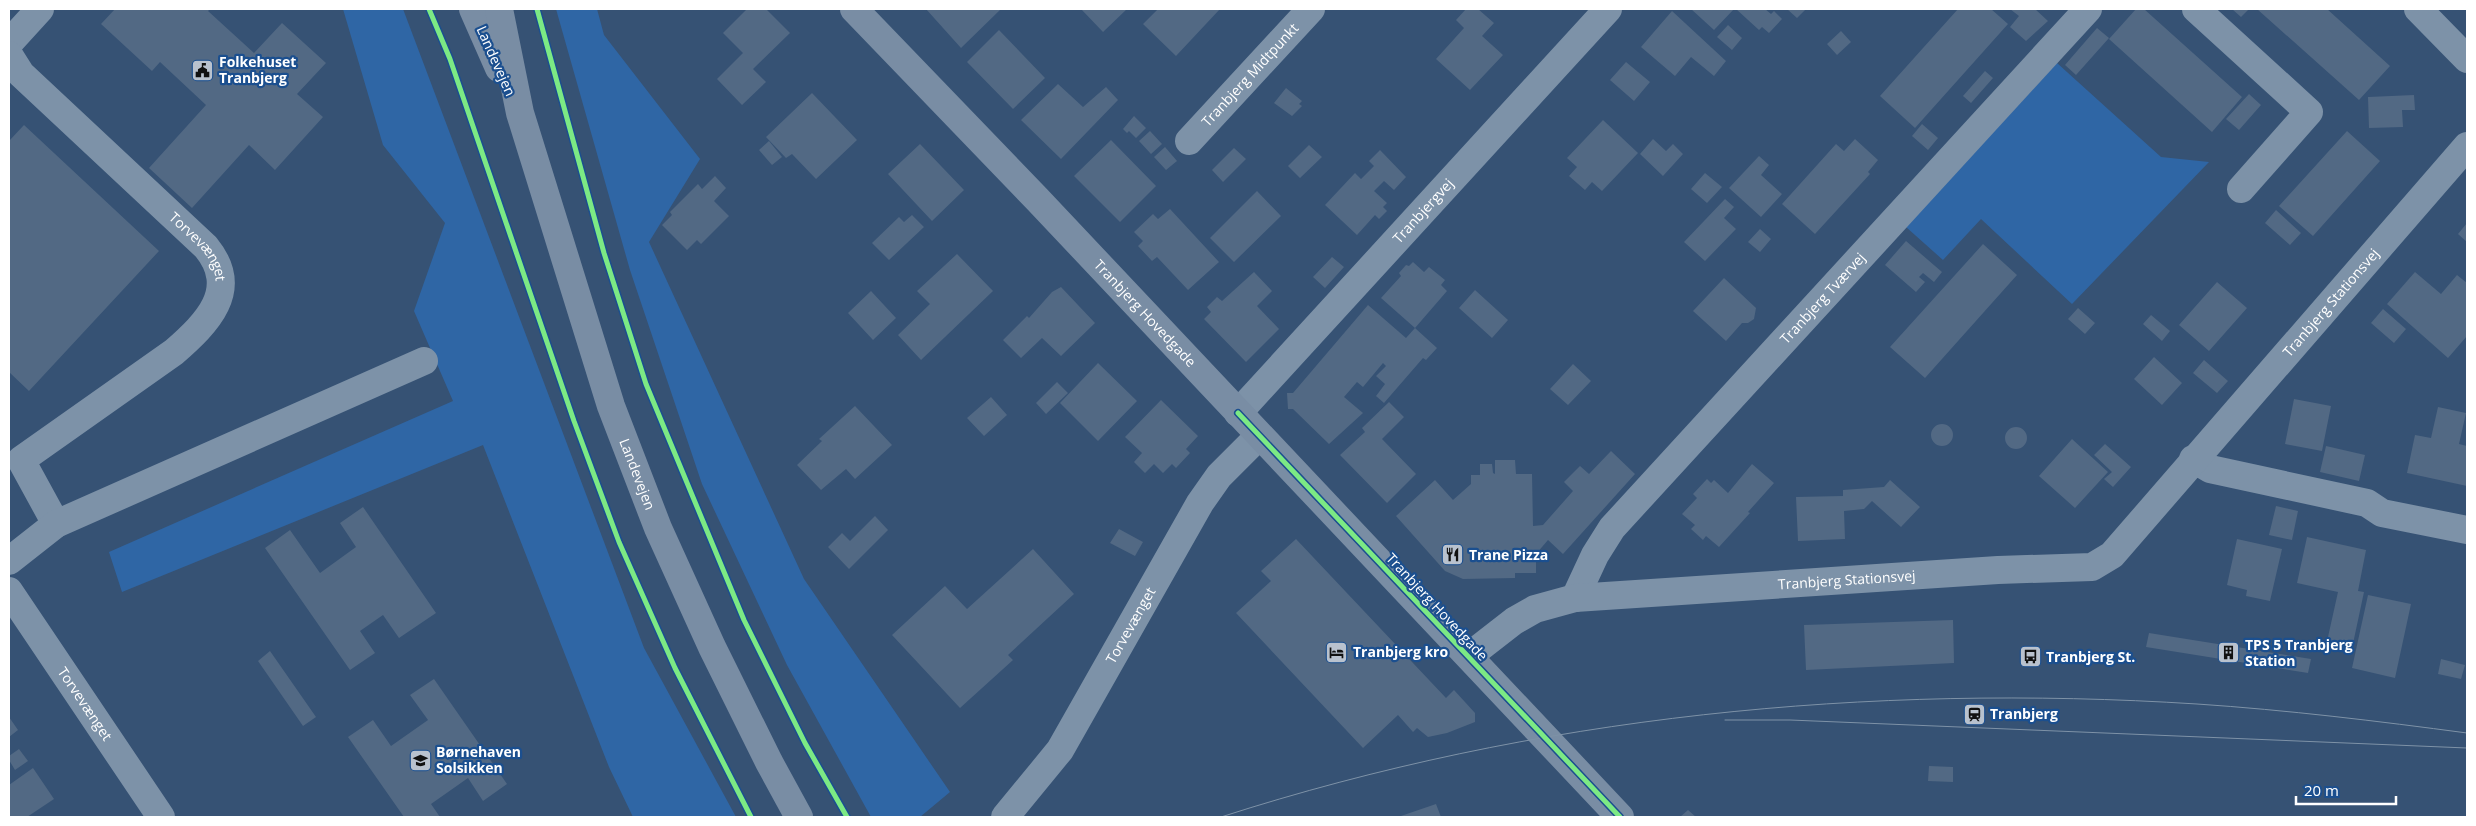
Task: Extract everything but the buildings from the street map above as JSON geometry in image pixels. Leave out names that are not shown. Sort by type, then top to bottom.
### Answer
[{"type":"street","points":[[9,43],[40,9]]},
{"type":"street","name":"Landevejen","points":[[472,9],[520,113]]},
{"type":"street","name":"Landevejen","points":[[499,9],[520,113],[611,406],[658,528],[712,648],[769,762],[800,817]]},
{"type":"street","name":"Tranbjerg Hovedgade","points":[[854,9],[1620,817]]},
{"type":"street","name":"Tranbjerg Midtpunkt","points":[[1189,141],[1311,9]]},
{"type":"street","name":"Tranbjergvej","points":[[1238,413],[1608,9]]},
{"type":"street","name":"Tranbjerg Tværvej","points":[[1575,598],[1595,555],[1612,528],[2088,9]]},
{"type":"street","points":[[2196,9],[2309,112],[2241,189]]},
{"type":"street","points":[[2418,9],[2467,59]]},
{"type":"street","name":"Torvevænget","points":[[9,54],[20,74],[206,247],[216,260],[222,290],[213,311],[196,333],[174,352],[21,460],[56,524]]},
{"type":"street","name":"Tranbjerg Stationsvej","points":[[1469,656],[1488,639],[1528,613],[1575,598],[1998,570],[2092,567],[2112,555],[2193,459],[2467,146]]},
{"type":"street","points":[[9,561],[56,524],[424,361]]},
{"type":"street","name":"Torvevænget","points":[[1005,817],[1060,750],[1200,503],[1219,476],[1259,436]]},
{"type":"street","points":[[2193,459],[2210,470],[2367,503],[2382,513],[2467,530]]},
{"type":"street","name":"Torvevænget","points":[[9,591],[161,817]]},
{"type":"shaded area","points":[[343,9],[403,9],[644,648],[736,817],[633,817],[609,767],[483,445],[122,592],[109,552],[453,401],[414,311],[445,223],[383,145]]},
{"type":"shaded area","points":[[556,9],[597,9],[604,35],[700,159],[649,242],[804,579],[950,792],[920,817],[871,817],[787,665],[702,484],[630,270]]},
{"type":"shaded area","points":[[2057,63],[2161,157],[2209,162],[2072,304],[1981,219],[1943,260],[1906,227]]},
{"type":"tram line","points":[[1221,817],[1339,782],[1459,754],[1581,731],[1703,715],[1827,704],[1950,699],[2074,699],[2197,704],[2332,716],[2467,733]]},
{"type":"tram line","points":[[1725,720],[1790,720],[2467,748]]},
{"type":"cycle path","points":[[429,9],[450,59],[574,421],[619,542],[675,668],[751,817]]},
{"type":"cycle path","points":[[537,9],[604,253],[646,384],[744,620],[805,743],[847,817]]},
{"type":"cycle path","points":[[1238,413],[1620,817]]},
{"type":"place","name":"Folkehuset Tranbjerg","points":[[203,70]]},
{"type":"place","name":"Trane Pizza","points":[[1453,555]]},
{"type":"place","name":"Tranbjerg kro","points":[[1337,652]]},
{"type":"place","name":"TPS 5 Tranbjerg Station","points":[[2229,653]]},
{"type":"place","name":"Tranbjerg St.","points":[[2030,657]]},
{"type":"place","name":"Tranbjerg","points":[[1974,714]]},
{"type":"place","name":"Børnehaven Solsikken","points":[[420,760]]}]
